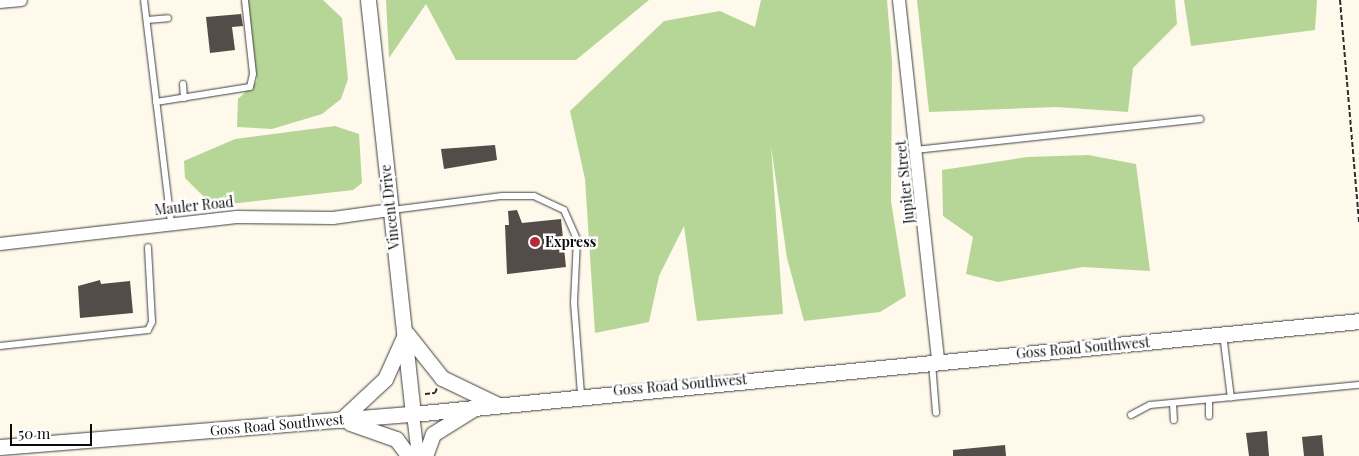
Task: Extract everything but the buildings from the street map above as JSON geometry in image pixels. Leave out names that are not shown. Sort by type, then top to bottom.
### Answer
[{"type":"street","points":[[0,2],[21,0]]},
{"type":"street","name":"Vincent Drive","points":[[368,0],[406,333],[413,414]]},
{"type":"street","name":"Jupiter Street","points":[[899,0],[916,150],[935,361]]},
{"type":"street","name":"Mauler Road","points":[[0,244],[236,217],[333,218],[391,210]]},
{"type":"street","name":"Goss Road Southwest","points":[[0,447],[413,414],[581,395],[1359,321]]},
{"type":"street","points":[[406,333],[422,358],[442,378],[498,405]]},
{"type":"street","points":[[406,333],[386,379],[341,420],[396,439],[409,456]]},
{"type":"street","points":[[425,456],[433,434],[477,407]]},
{"type":"street","points":[[413,414],[418,456]]},
{"type":"lane","points":[[144,0],[171,223]]},
{"type":"lane","points":[[156,102],[250,87],[253,74],[244,0]]},
{"type":"lane","points":[[147,20],[168,18]]},
{"type":"lane","points":[[183,84],[184,98]]},
{"type":"lane","points":[[916,150],[1200,119]]},
{"type":"lane","points":[[391,210],[502,196],[534,196],[564,210],[577,239],[574,303],[581,395]]},
{"type":"lane","points":[[0,346],[148,330],[152,322],[148,247]]},
{"type":"lane","points":[[1224,334],[1231,398]]},
{"type":"lane","points":[[935,361],[936,414]]},
{"type":"lane","points":[[1130,415],[1150,405],[1359,385]]},
{"type":"lane","points":[[1209,400],[1209,416]]},
{"type":"lane","points":[[1173,403],[1174,420]]},
{"type":"path","points":[[1340,0],[1359,223]]},
{"type":"path","points":[[425,394],[435,393],[439,384]]},
{"type":"green space","points":[[247,0],[323,0],[342,18],[348,79],[341,99],[322,114],[272,129],[237,127],[238,99],[257,81]]},
{"type":"green space","points":[[386,0],[649,0],[576,60],[456,60],[426,4],[389,58]]},
{"type":"green space","points":[[761,0],[887,0],[892,61],[891,201],[906,296],[880,312],[804,321],[787,258],[771,146],[783,314],[697,321],[684,226],[659,276],[649,322],[595,333],[585,179],[570,111],[664,21],[720,11],[755,27]]},
{"type":"green space","points":[[917,0],[1175,0],[1177,24],[1133,68],[1128,112],[1056,107],[929,112]]},
{"type":"green space","points":[[1184,0],[1317,0],[1315,30],[1191,46]]},
{"type":"green space","points":[[335,126],[359,134],[362,183],[353,190],[213,206],[185,178],[184,161],[235,139]]},
{"type":"green space","points":[[1088,155],[1136,164],[1150,271],[1083,267],[998,282],[966,274],[973,237],[943,216],[942,170],[1027,157]]},
{"type":"place","name":"Express","points":[[535,242]]}]
